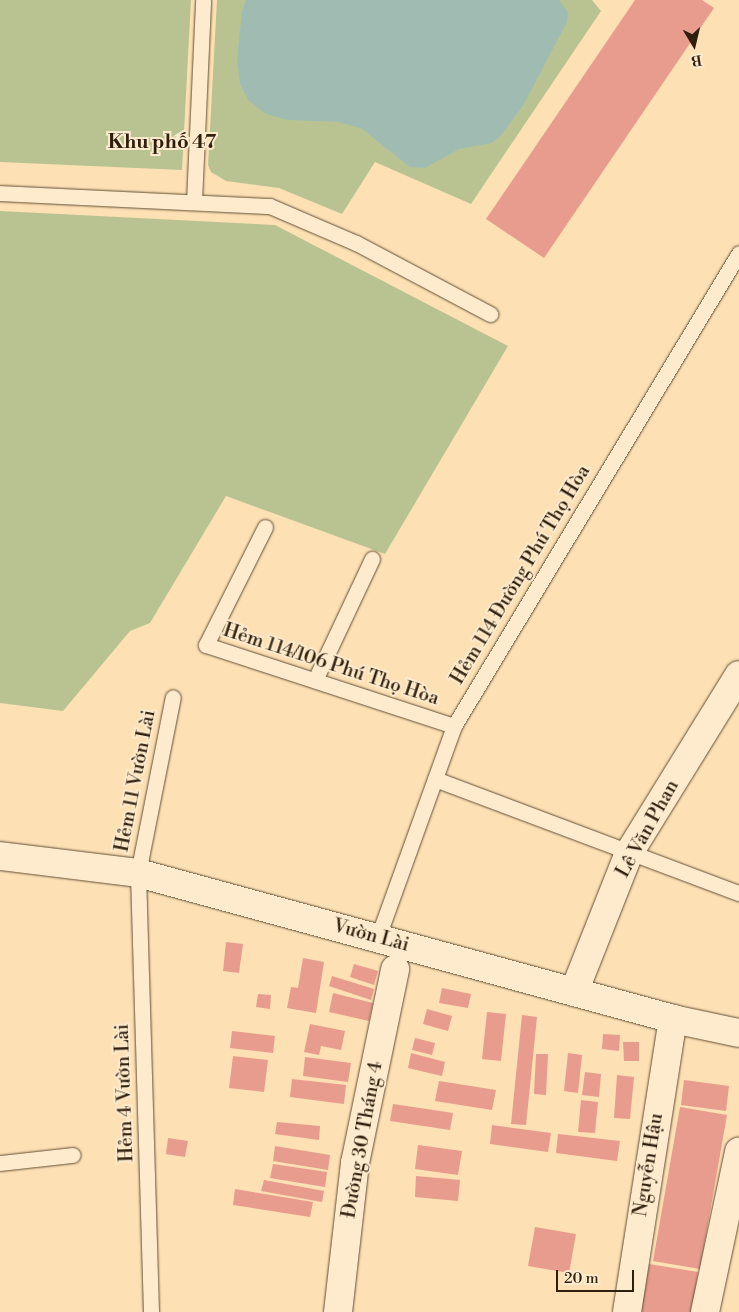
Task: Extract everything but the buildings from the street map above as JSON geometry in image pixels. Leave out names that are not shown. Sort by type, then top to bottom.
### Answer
[{"type":"street","name":"Lê Văn Phan","points":[[574,992],[630,854],[739,675]]},
{"type":"street","name":"Vườn Lài","points":[[0,856],[138,873],[673,1019],[739,1033]]},
{"type":"street","name":"Đường 30 Tháng 4","points":[[338,1312],[355,1163],[394,969]]},
{"type":"street","name":"Nguyễn Hậu","points":[[627,1312],[673,1019]]},
{"type":"street","points":[[705,1312],[739,1152]]},
{"type":"lane","points":[[194,201],[203,0]]},
{"type":"lane","points":[[0,192],[258,204],[282,210],[490,314]]},
{"type":"lane","name":"Hẻm 114 Đường Phú Thọ Hòa","points":[[378,937],[454,726],[739,253]]},
{"type":"lane","name":"Hẻm 114/106 Phú Thọ Hòa","points":[[265,527],[206,645],[454,726]]},
{"type":"lane","points":[[315,680],[372,559]]},
{"type":"lane","name":"Hẻm 11 Vườn Lài","points":[[138,873],[173,697]]},
{"type":"lane","points":[[435,779],[630,854],[739,893]]},
{"type":"lane","name":"Hẻm 4 Vườn Lài","points":[[138,873],[151,1312]]},
{"type":"lane","points":[[0,1162],[73,1155]]},
{"type":"green space","points":[[0,0],[191,0],[182,170],[0,162]]},
{"type":"green space","points":[[217,0],[592,0],[601,11],[471,204],[375,162],[342,214],[279,188],[226,181],[211,172],[208,165]]},
{"type":"green space","points":[[0,211],[275,225],[508,346],[385,554],[226,496],[150,623],[130,631],[63,711],[0,703]]},
{"type":"water","points":[[246,0],[559,0],[568,12],[567,22],[524,104],[502,134],[492,143],[459,149],[425,168],[410,167],[362,129],[339,122],[288,120],[266,114],[248,100],[240,84],[237,59],[242,11]]},
{"type":"district","name":"Khu phố 47","points":[[162,142]]}]
